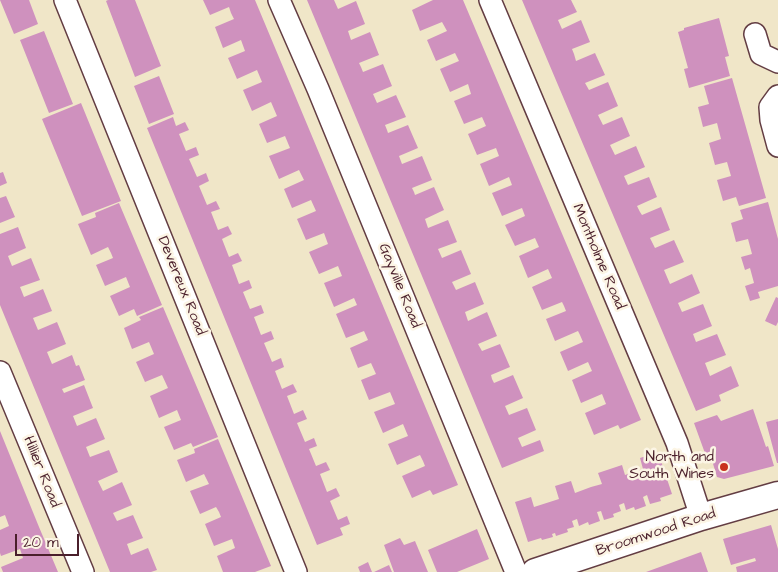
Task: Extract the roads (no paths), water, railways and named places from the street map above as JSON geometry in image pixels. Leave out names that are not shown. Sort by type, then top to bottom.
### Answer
[{"type":"street","name":"Devereux Road","points":[[65,0],[296,572]]},
{"type":"street","name":"Gayville Road","points":[[279,0],[318,89],[516,572]]},
{"type":"street","name":"Montholme Road","points":[[490,0],[676,443],[701,517]]},
{"type":"street","points":[[754,34],[761,54],[778,62]]},
{"type":"street","points":[[778,96],[770,107],[771,120],[778,146]]},
{"type":"street","name":"Hillier Road","points":[[0,372],[83,572]]},
{"type":"street","name":"Broomwood Road","points":[[535,572],[701,517],[778,495]]},
{"type":"place","name":"North and South Wines","points":[[724,467]]}]
